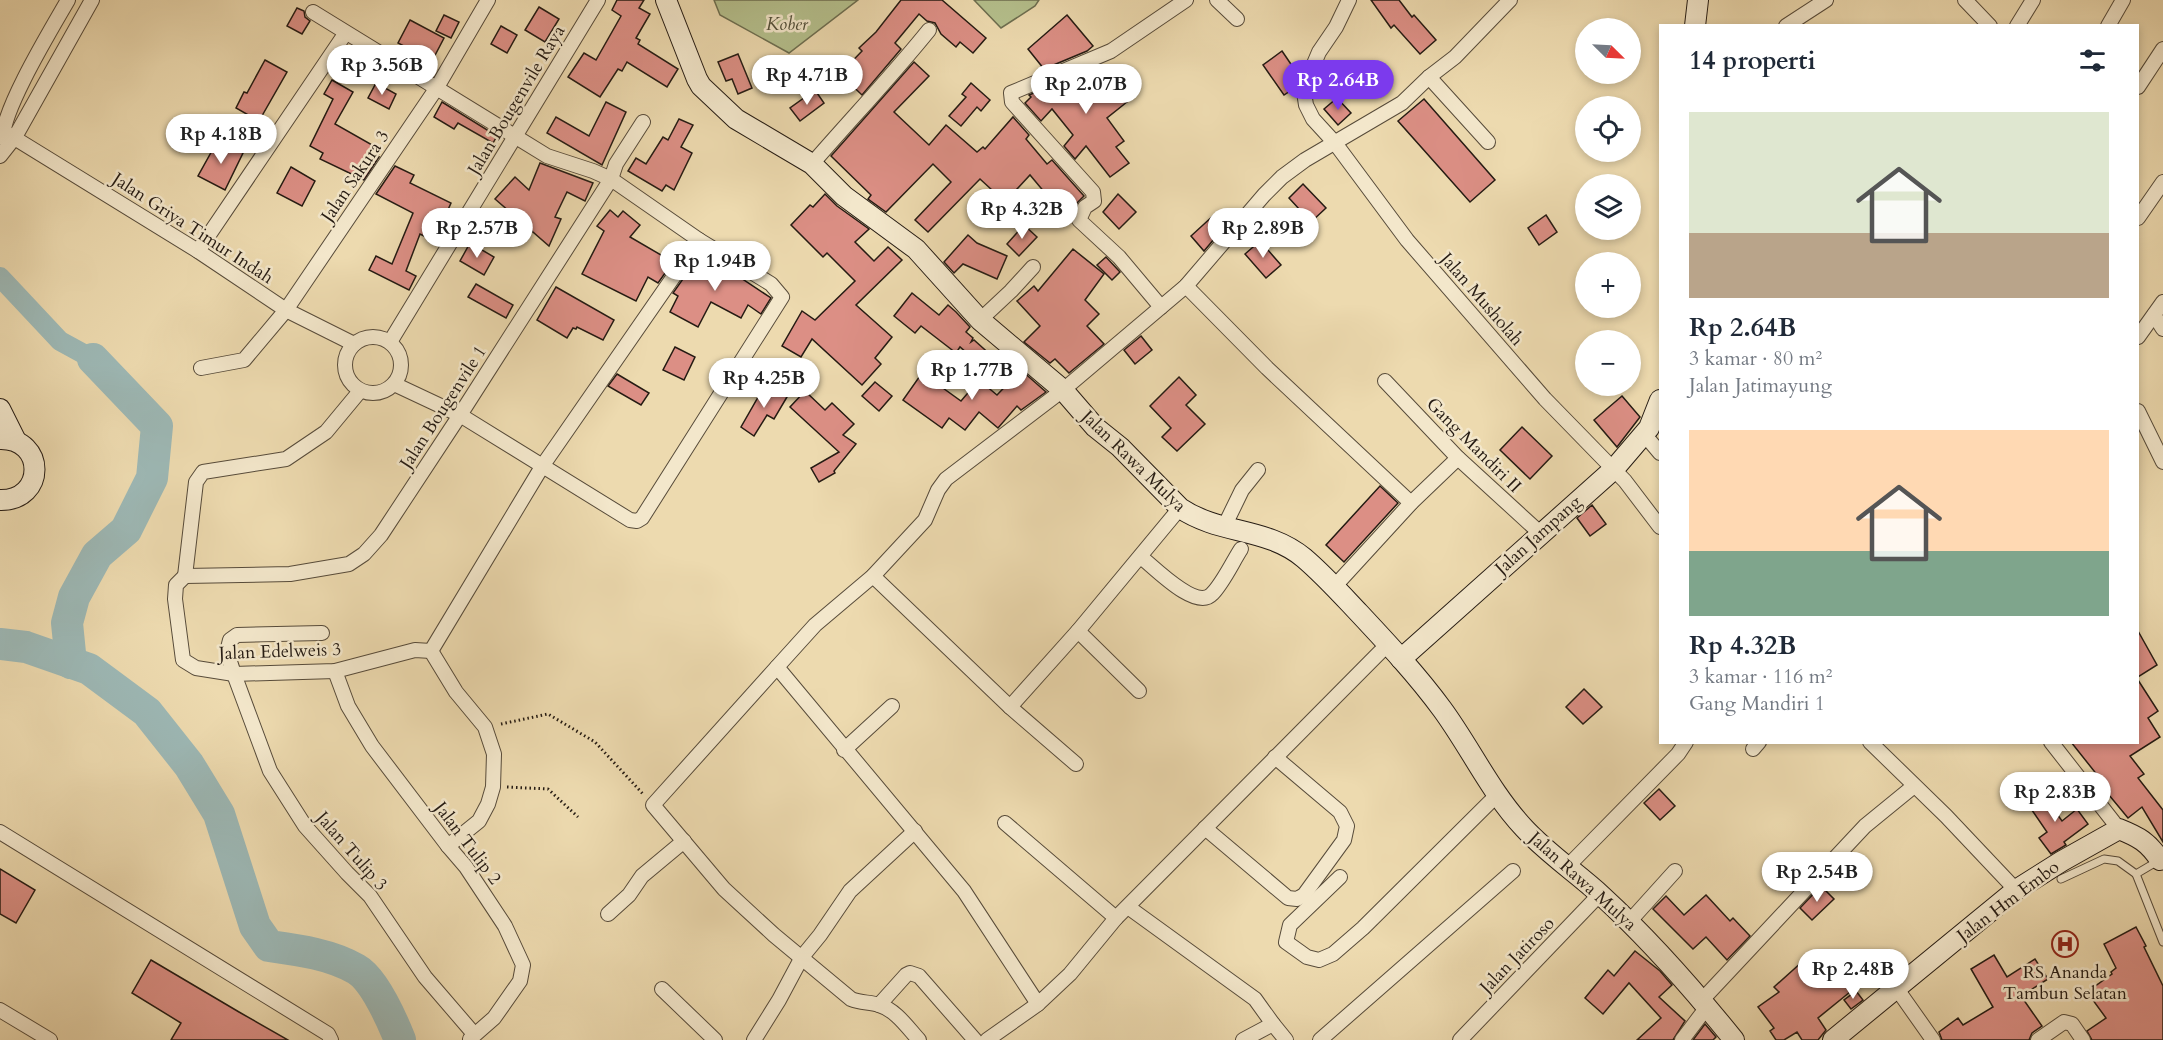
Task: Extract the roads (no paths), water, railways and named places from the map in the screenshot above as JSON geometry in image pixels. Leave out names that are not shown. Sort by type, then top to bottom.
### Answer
[{"type":"main road","name":"Jalan Rawa Mulya","points":[[666,0],[691,67],[701,86],[736,119],[812,164],[844,196],[916,249],[980,320],[1063,390],[1095,427],[1120,447],[1180,508],[1201,520],[1280,542],[1304,558],[1334,587],[1395,651],[1442,709],[1498,794],[1523,827],[1650,941],[1734,1040]]},
{"type":"main road","points":[[1695,24],[1698,0]]},
{"type":"main road","name":"Jalan Jampang","points":[[1395,651],[1540,533],[1614,469],[1649,428],[1659,403]]},
{"type":"main road","points":[[0,409],[8,440],[23,445],[33,459],[34,477],[25,492],[10,500],[0,500]]},
{"type":"main road","points":[[2120,829],[2149,844],[2162,862]]},
{"type":"main road","name":"Jalan Hm Embo","points":[[1833,1040],[2016,890],[2120,829]]},
{"type":"street","points":[[2,152],[23,81],[68,0]]},
{"type":"street","points":[[9,134],[92,0]]},
{"type":"street","name":"Jalan Sakura 3","points":[[201,368],[244,360],[286,310],[436,89],[488,0]]},
{"type":"street","name":"Jalan Bougenvile Raya","points":[[390,342],[598,0]]},
{"type":"street","points":[[1161,307],[1119,257],[1079,220],[1085,207],[1094,201],[1093,192],[1012,102],[1011,93],[1111,51],[1186,0]]},
{"type":"street","points":[[1217,0],[1236,19]]},
{"type":"street","name":"Jalan Musholah","points":[[1349,0],[1336,27],[1316,57],[1304,92],[1306,105],[1313,120],[1335,143],[1407,240],[1545,399],[1614,469],[1659,526]]},
{"type":"street","points":[[919,1040],[888,1009],[851,999],[774,935],[724,889],[653,805],[815,625],[873,576],[925,520],[946,478],[1063,390],[1186,286],[1282,177],[1305,160],[1393,110],[1455,57],[1510,0]]},
{"type":"street","points":[[1789,24],[1826,0]]},
{"type":"street","points":[[1965,0],[1988,24]]},
{"type":"street","points":[[2018,24],[2033,0]]},
{"type":"street","points":[[2109,24],[2123,0]]},
{"type":"street","points":[[313,12],[345,34],[547,156],[610,179],[699,240],[771,284],[782,297],[642,518],[637,521],[630,520],[460,415],[394,384]]},
{"type":"street","points":[[812,164],[883,82],[912,53],[929,30]]},
{"type":"street","points":[[198,251],[345,34]]},
{"type":"street","points":[[2139,85],[2163,49]]},
{"type":"street","points":[[1429,77],[1488,142]]},
{"type":"street","name":"Jalan Bougenvile 1","points":[[185,576],[290,574],[350,564],[364,554],[381,535],[460,415],[610,179],[616,164],[643,122]]},
{"type":"street","name":"Jalan Griya Timur Indah","points":[[9,134],[198,251],[286,310],[354,344]]},
{"type":"street","points":[[2139,217],[2163,182]]},
{"type":"street","points":[[448,846],[479,821],[488,804],[493,787],[494,754],[485,728],[456,692],[430,651],[543,465],[699,240]]},
{"type":"street","points":[[980,320],[1033,267]]},
{"type":"street","points":[[1186,286],[1275,376],[1411,503]]},
{"type":"street","points":[[2139,337],[2163,302]]},
{"type":"street","points":[[2154,315],[2163,329]]},
{"type":"street","points":[[372,337],[390,342],[400,358],[401,367],[394,384],[378,394],[360,392],[352,386],[344,369],[345,360],[354,344],[372,337]]},
{"type":"street","name":"Gang Mandiri II","points":[[1385,381],[1458,458],[1540,533]]},
{"type":"street","points":[[185,576],[196,482],[203,472],[286,459],[326,432],[360,392]]},
{"type":"street","points":[[2139,413],[2163,462]]},
{"type":"street","points":[[1644,434],[1659,452]]},
{"type":"street","points":[[1334,587],[1411,503],[1458,458]]},
{"type":"street","points":[[1224,527],[1242,490],[1258,470]]},
{"type":"street","points":[[1010,707],[1078,631],[1180,508]]},
{"type":"street","points":[[1141,557],[1187,595],[1200,599],[1212,595],[1241,549]]},
{"type":"street","name":"Jalan Edelweis 3","points":[[185,576],[177,585],[175,599],[183,660],[196,668],[234,674],[334,671],[415,650],[430,651]]},
{"type":"street","points":[[873,576],[1010,707],[1076,764]]},
{"type":"street","points":[[1078,631],[1139,691]]},
{"type":"street","name":"Jalan Tulip 3","points":[[322,633],[237,635],[230,640],[227,652],[270,771],[305,826],[370,896],[425,977],[471,1037]]},
{"type":"street","points":[[987,1040],[1038,1004],[1070,974],[1116,918],[1275,757],[1395,651]]},
{"type":"street","points":[[777,667],[964,891],[1038,1004]]},
{"type":"street","name":"Jalan Tulip 2","points":[[334,671],[348,706],[372,746],[466,867],[505,926],[523,965],[520,981],[494,1018],[471,1037]]},
{"type":"street","points":[[844,750],[892,705]]},
{"type":"street","points":[[1566,868],[1678,754],[1685,744]]},
{"type":"street","points":[[1872,744],[1946,816],[2016,890]]},
{"type":"street","points":[[2053,744],[2120,829]]},
{"type":"street","points":[[1205,828],[1288,898],[1297,899],[1304,895],[1344,840],[1347,826],[1340,812],[1275,757]]},
{"type":"street","points":[[1682,1040],[1704,1003],[1857,835],[1914,786]]},
{"type":"street","points":[[1340,877],[1290,925],[1286,942],[1307,957],[1319,960],[1333,954],[1363,928],[1498,794]]},
{"type":"street","points":[[1005,823],[1116,918]]},
{"type":"street","points":[[754,1040],[802,957],[850,891],[915,831]]},
{"type":"street","points":[[0,832],[328,1034],[331,1040]]},
{"type":"street","points":[[608,914],[629,896],[642,876],[684,841]]},
{"type":"street","points":[[1320,1040],[1513,871]]},
{"type":"street","points":[[1629,922],[1675,871]]},
{"type":"street","name":"Jalan Jatiroso","points":[[1460,1040],[1600,894]]},
{"type":"street","points":[[1128,907],[1255,999],[1286,1040]]},
{"type":"street","points":[[879,1005],[906,975],[915,974],[975,1040]]},
{"type":"street","points":[[662,989],[715,1040]]},
{"type":"street","points":[[1896,989],[1933,1040]]},
{"type":"street","points":[[0,1010],[50,1040]]},
{"type":"street","points":[[2038,1040],[2064,1022],[2072,1024],[2083,1040]]},
{"type":"street","points":[[1244,1040],[1273,1024]]},
{"type":"lane","points":[[2061,879],[2104,859],[2118,861],[2136,874],[2163,942]]},
{"type":"lane","points":[[2136,874],[2162,862]]},
{"type":"waterway","points":[[0,277],[60,341],[93,359]]},
{"type":"waterway","points":[[71,663],[67,623],[74,597],[97,555],[126,530],[152,478],[157,426],[93,359]]},
{"type":"waterway","points":[[0,644],[26,647],[89,669],[147,712],[189,765],[219,814],[255,926],[269,946],[325,956],[363,974],[376,991],[400,1040]]},
{"type":"place","name":"RS Ananda Tambun Selatan","points":[[2065,944]]},
{"type":"park label","name":"Kober","points":[[787,24]]}]
